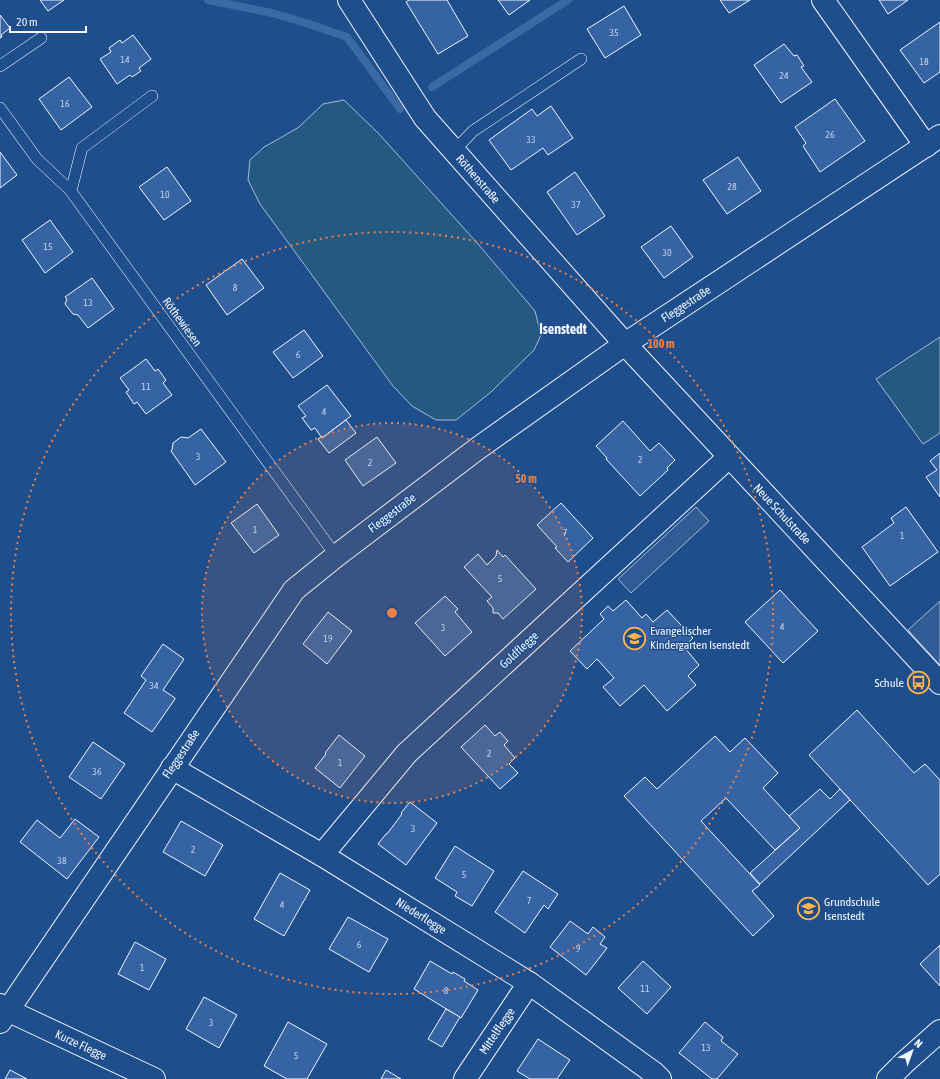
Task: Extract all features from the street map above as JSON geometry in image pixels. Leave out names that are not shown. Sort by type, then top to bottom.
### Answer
[{"type":"street","name":"Röthenstraße","points":[[349,0],[425,118],[625,344]]},
{"type":"street","name":"Fleggestraße","points":[[2,1012],[294,590],[336,556],[477,449],[625,344],[933,141],[823,0]]},
{"type":"street","name":"Neue Schulstraße","points":[[625,344],[940,683]]},
{"type":"street","name":"Goldflegge","points":[[322,855],[407,753],[730,457]]},
{"type":"street","name":"Niederflegge","points":[[172,768],[322,855],[530,983],[654,1073],[660,1079]]},
{"type":"street","name":"Mittelflegge","points":[[466,1079],[530,983]]},
{"type":"street","name":"Kurze Flegge","points":[[2,1012],[154,1079]]},
{"type":"street","points":[[888,1079],[940,1031]]},
{"type":"lane","points":[[0,66],[41,38]]},
{"type":"lane","points":[[454,151],[473,131],[581,59]]},
{"type":"lane","points":[[71,191],[82,148],[152,96]]},
{"type":"lane","name":"Röthewiesen","points":[[0,108],[37,159],[71,191],[336,556]]},
{"type":"shaded area","points":[[344,100],[379,134],[478,244],[535,311],[541,335],[534,350],[491,392],[456,420],[436,420],[412,406],[393,386],[260,204],[248,180],[250,160],[264,147],[299,127],[323,104]]},
{"type":"shaded area","points":[[940,337],[940,433],[923,444],[876,379]]},
{"type":"shaded area","points":[[696,507],[709,521],[631,593],[618,579]]},
{"type":"shaded area","points":[[940,601],[940,665],[908,630]]},
{"type":"building","points":[[40,0],[64,0],[48,11]]},
{"type":"building","points":[[409,0],[447,0],[468,36],[438,54],[406,2]]},
{"type":"building","points":[[498,0],[530,0],[509,15]]},
{"type":"building","points":[[720,0],[750,0],[729,13]]},
{"type":"building","points":[[879,0],[908,0],[888,14]]},
{"type":"building","points":[[624,6],[641,35],[605,58],[587,29]]},
{"type":"building","points":[[0,15],[10,28],[1,35],[2,37],[0,38]]},
{"type":"building","points":[[940,22],[940,72],[924,83],[900,50]]},
{"type":"building","points":[[133,35],[151,59],[139,68],[141,71],[132,77],[130,75],[117,84],[100,59],[111,52],[109,48],[120,40],[122,43]]},
{"type":"building","points":[[784,44],[794,56],[797,55],[804,66],[801,67],[812,82],[781,103],[754,65]]},
{"type":"building","points":[[69,77],[92,107],[61,130],[39,99]]},
{"type":"building","points":[[835,99],[865,141],[820,172],[803,146],[806,143],[795,127]]},
{"type":"building","points":[[551,106],[573,138],[548,155],[543,148],[511,170],[489,140],[532,109],[537,116]]},
{"type":"building","points":[[0,152],[17,175],[0,188]]},
{"type":"building","points":[[738,157],[761,191],[727,214],[703,180]]},
{"type":"building","points":[[167,167],[191,201],[164,220],[139,187]]},
{"type":"building","points":[[575,172],[605,216],[577,235],[547,192]]},
{"type":"building","points":[[50,220],[73,252],[45,273],[22,240]]},
{"type":"building","points":[[671,226],[693,257],[664,278],[641,247]]},
{"type":"building","points":[[242,259],[264,288],[227,315],[206,285]]},
{"type":"building","points":[[92,278],[114,309],[88,328],[78,315],[73,314],[65,304],[67,299],[65,297]]},
{"type":"building","points":[[304,330],[323,356],[293,378],[273,352]]},
{"type":"building","points":[[146,359],[155,371],[158,369],[166,380],[163,383],[172,395],[146,414],[137,402],[134,404],[126,392],[129,390],[120,378]]},
{"type":"building","points":[[327,385],[351,416],[322,438],[315,428],[311,430],[302,418],[306,416],[298,406]]},
{"type":"building","points":[[346,420],[356,433],[329,453],[318,439],[321,437],[322,438]]},
{"type":"building","points":[[623,421],[650,451],[659,443],[675,460],[667,468],[668,470],[640,496],[596,446]]},
{"type":"building","points":[[201,429],[226,462],[195,485],[171,451],[173,443],[181,437],[188,438]]},
{"type":"building","points":[[377,437],[396,463],[363,486],[345,460]]},
{"type":"building","points":[[940,453],[940,497],[926,477],[937,470],[930,461]]},
{"type":"building","points":[[561,503],[593,538],[568,562],[555,548],[557,547],[537,525]]},
{"type":"building","points":[[257,504],[279,535],[254,553],[231,523]]},
{"type":"building","points":[[906,507],[938,552],[890,586],[862,547],[894,523],[891,518]]},
{"type":"building","points":[[497,550],[503,557],[505,555],[536,589],[503,619],[498,613],[493,613],[493,608],[487,601],[492,597],[464,567],[478,554],[487,565],[496,556]]},
{"type":"building","points":[[780,590],[818,631],[783,663],[745,622]]},
{"type":"building","points":[[445,596],[458,609],[455,612],[472,632],[445,656],[415,623]]},
{"type":"building","points":[[626,600],[642,618],[646,614],[653,622],[667,610],[693,638],[684,647],[699,665],[688,676],[696,685],[667,711],[644,685],[620,706],[603,687],[614,678],[597,659],[587,669],[570,651],[604,619],[600,614],[608,606],[613,611]]},
{"type":"building","points":[[328,612],[352,631],[327,664],[303,644]]},
{"type":"building","points":[[163,644],[184,659],[163,690],[175,699],[152,732],[124,713],[146,680],[141,676]]},
{"type":"building","points":[[857,710],[914,773],[925,764],[940,780],[940,874],[928,885],[809,755]]},
{"type":"building","points":[[485,725],[495,736],[500,732],[508,741],[504,745],[515,758],[509,764],[518,773],[500,789],[461,747]]},
{"type":"building","points":[[339,735],[365,756],[340,788],[315,768]]},
{"type":"building","points":[[715,736],[730,752],[745,738],[778,773],[763,788],[800,828],[775,850],[726,798],[701,821],[760,885],[752,891],[774,916],[753,936],[624,796],[645,777],[657,789]]},
{"type":"building","points":[[93,742],[125,764],[101,799],[69,777]]},
{"type":"building","points":[[820,789],[830,799],[840,789],[850,800],[760,884],[750,873],[800,828],[789,816]]},
{"type":"building","points":[[410,802],[437,823],[406,865],[378,844]]},
{"type":"building","points":[[75,819],[99,837],[67,879],[20,842],[37,820],[60,838]]},
{"type":"building","points":[[181,821],[223,845],[205,876],[163,852]]},
{"type":"building","points":[[455,846],[494,871],[472,906],[455,896],[457,892],[435,878]]},
{"type":"building","points":[[523,871],[558,894],[548,909],[544,905],[525,933],[495,912]]},
{"type":"building","points":[[280,873],[310,890],[284,936],[254,919]]},
{"type":"building","points":[[348,917],[388,939],[369,972],[329,949]]},
{"type":"building","points":[[570,921],[588,934],[593,927],[605,937],[600,944],[607,948],[586,975],[550,947]]},
{"type":"building","points":[[135,942],[166,959],[149,990],[118,974]]},
{"type":"building","points":[[940,945],[940,986],[920,964]]},
{"type":"building","points":[[430,961],[452,974],[453,972],[465,979],[464,981],[478,990],[461,1018],[414,989]]},
{"type":"building","points":[[643,961],[671,987],[647,1014],[618,988]]},
{"type":"building","points":[[204,997],[237,1015],[219,1048],[186,1029]]},
{"type":"building","points":[[446,1009],[460,1017],[442,1047],[428,1039]]},
{"type":"building","points":[[288,1022],[327,1044],[307,1079],[287,1079],[264,1066]]},
{"type":"building","points":[[705,1022],[723,1037],[721,1041],[738,1054],[717,1079],[712,1079],[679,1053]]},
{"type":"building","points":[[538,1039],[570,1060],[557,1079],[530,1079],[517,1071]]},
{"type":"building","points":[[10,1070],[27,1079],[5,1079]]},
{"type":"building","points":[[386,1070],[401,1079],[381,1079]]},
{"type":"waterway","points":[[208,0],[272,13],[347,37],[400,109]]},
{"type":"waterway","points":[[432,87],[568,0]]},
{"type":"place","name":"Evangelischer Kindergarten Isenstedt","points":[[634,638]]},
{"type":"place","name":"Schule","points":[[919,683]]},
{"type":"place","name":"Grundschule Isenstedt","points":[[808,909]]},
{"type":"district","name":"Isenstedt","points":[[563,329]]}]
